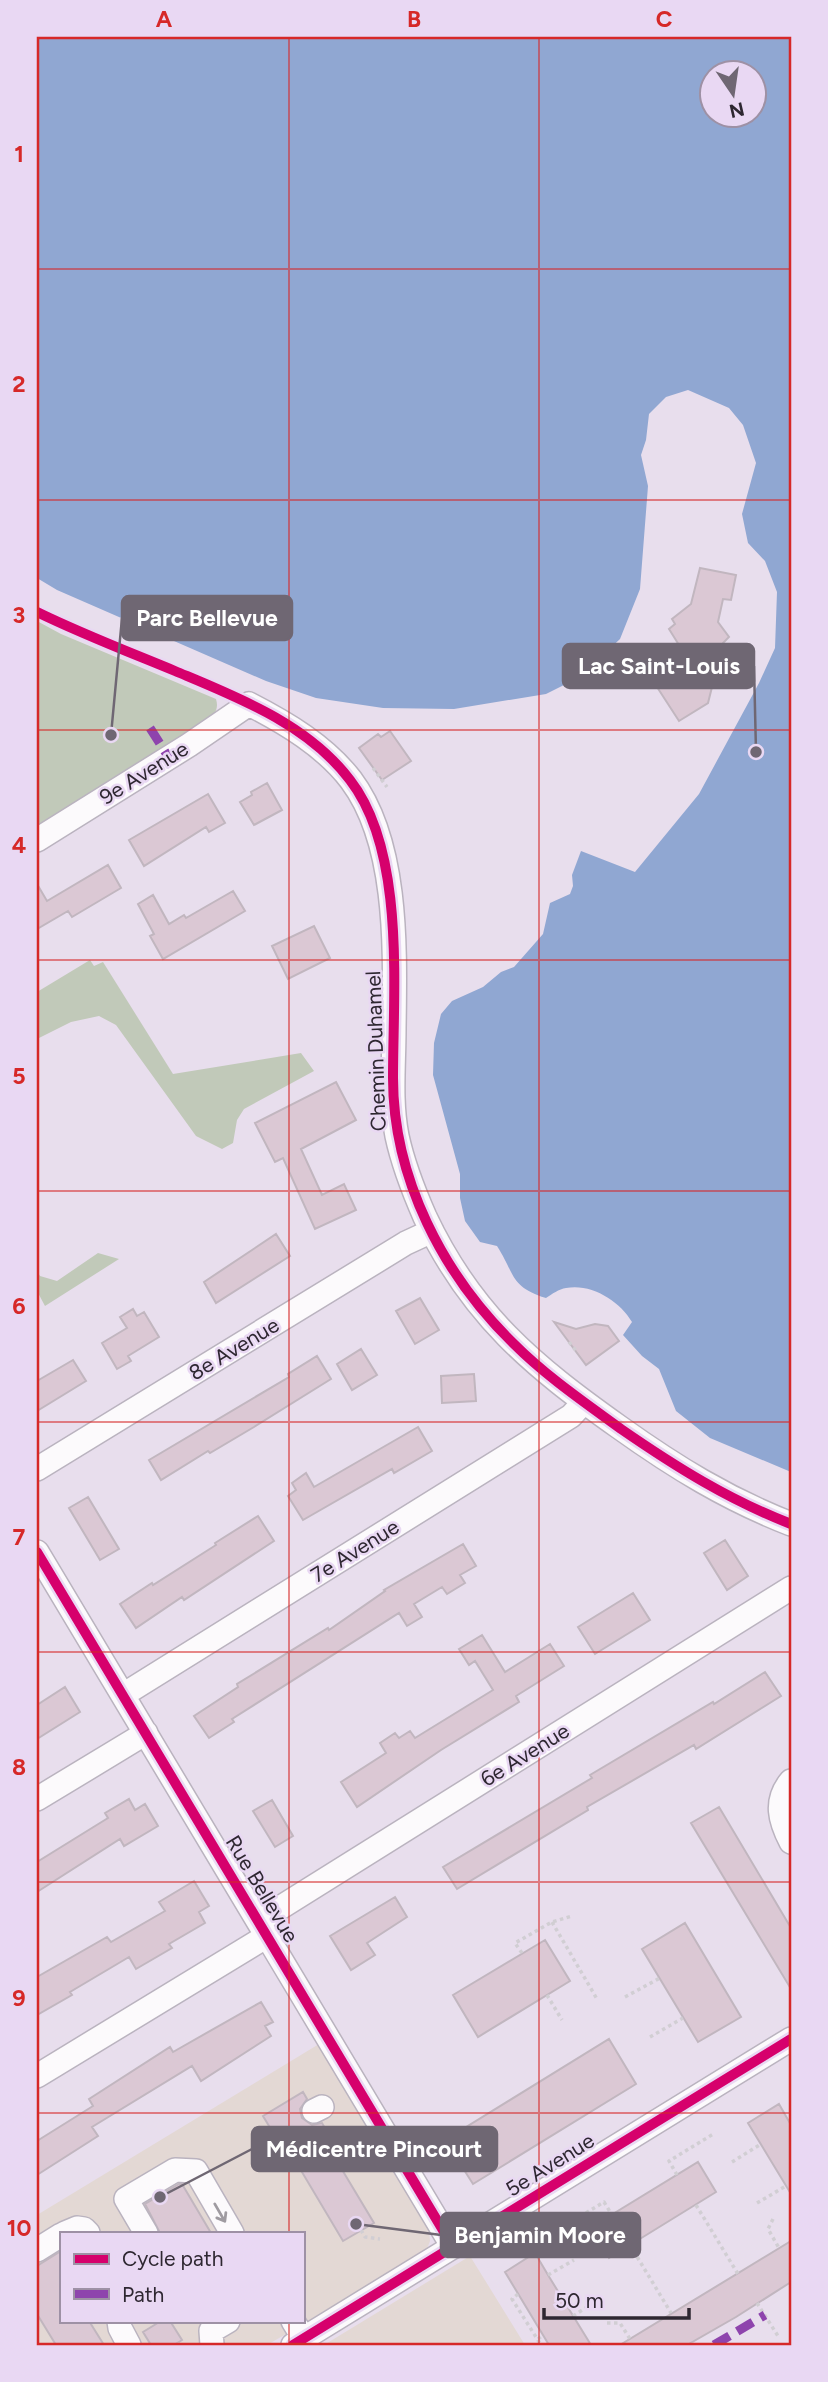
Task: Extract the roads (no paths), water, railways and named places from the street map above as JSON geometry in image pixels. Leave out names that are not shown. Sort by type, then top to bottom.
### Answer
[{"type":"street","name":"9e Avenue","points":[[37,839],[179,752],[248,704]]},
{"type":"street","name":"Chemin Duhamel","points":[[248,704],[295,730],[332,760],[359,792],[375,825],[385,857],[390,904],[396,1129],[407,1172],[432,1231],[460,1281],[527,1357],[584,1402],[687,1474],[734,1500],[791,1524]]},
{"type":"street","name":"8e Avenue","points":[[37,1469],[406,1243],[432,1231]]},
{"type":"street","name":"7e Avenue","points":[[123,1695],[571,1416],[584,1402]]},
{"type":"street","name":"Rue Bellevue","points":[[37,1552],[453,2246]]},
{"type":"street","name":"6e Avenue","points":[[37,2076],[791,1588]]},
{"type":"street","points":[[37,1799],[146,1733]]},
{"type":"street","points":[[791,1782],[781,1798],[779,1810],[791,1842]]},
{"type":"street","name":"5e Avenue","points":[[297,2335],[453,2246],[791,2039]]},
{"type":"street","points":[[145,2232],[126,2199],[175,2170],[196,2171],[231,2232]]},
{"type":"street","points":[[68,2232],[77,2228],[87,2232]]},
{"type":"street","points":[[37,2249],[60,2236]]},
{"type":"street","points":[[120,2322],[120,2328],[129,2345]]},
{"type":"water","points":[[37,37],[791,37],[791,1472],[710,1438],[676,1411],[659,1369],[642,1356],[623,1335],[632,1322],[620,1307],[604,1295],[576,1287],[561,1289],[546,1298],[534,1294],[519,1284],[497,1246],[480,1242],[465,1221],[460,1198],[460,1174],[433,1075],[434,1043],[441,1014],[452,1001],[483,987],[501,972],[514,967],[543,934],[550,903],[570,894],[573,886],[572,875],[581,851],[635,872],[699,794],[775,648],[777,592],[765,561],[748,543],[742,514],[756,463],[743,425],[729,408],[688,390],[666,397],[649,414],[641,455],[648,486],[640,589],[620,639],[580,677],[546,694],[454,709],[383,708],[316,698],[266,681],[57,590],[37,578]]},
{"type":"place","name":"Parc Bellevue","points":[[111,735]]},
{"type":"place","name":"Lac Saint-Louis","points":[[756,752]]},
{"type":"place","name":"Médicentre Pincourt","points":[[160,2197]]},
{"type":"place","name":"Benjamin Moore","points":[[356,2224]]}]
